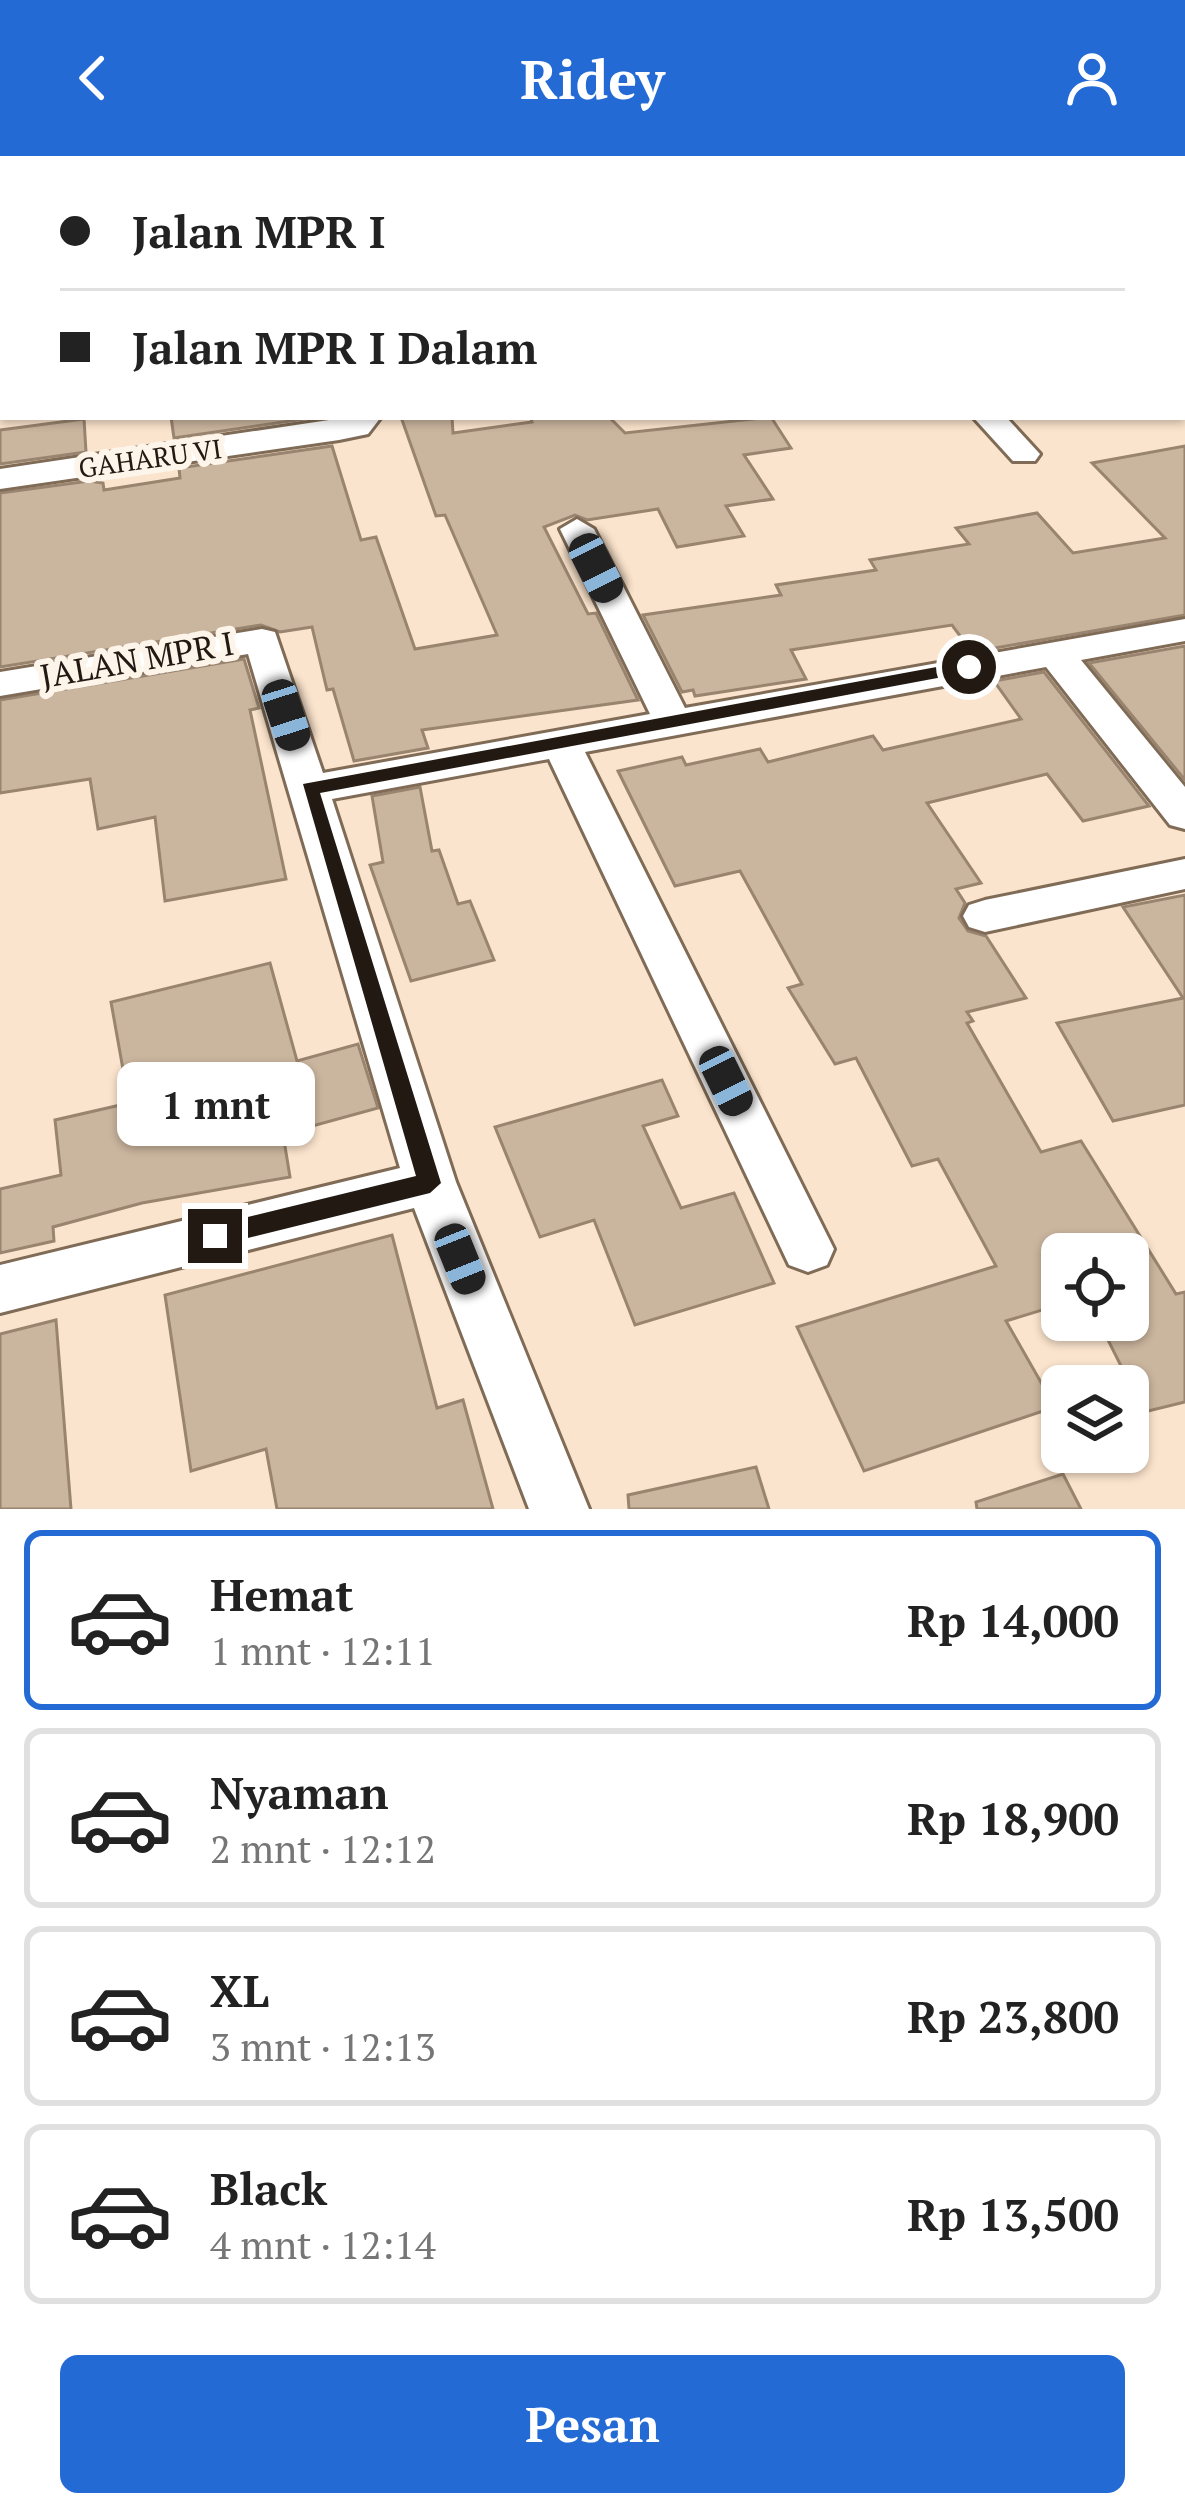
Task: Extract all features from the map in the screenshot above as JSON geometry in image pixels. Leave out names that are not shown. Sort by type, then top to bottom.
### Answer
[{"type":"street","name":"GAHARU VI","points":[[0,479],[339,431],[357,427],[363,420]]},
{"type":"street","points":[[992,420],[1024,454]]},
{"type":"street","points":[[577,530],[673,722]]},
{"type":"street","points":[[310,789],[1185,630]]},
{"type":"street","name":"JALAN MPR I","points":[[0,684],[261,639],[430,1183],[559,1509]]},
{"type":"street","points":[[1053,651],[1185,815]]},
{"type":"street","points":[[561,743],[808,1250]]},
{"type":"street","points":[[986,916],[1185,874]]},
{"type":"street","points":[[0,1289],[430,1183]]},
{"type":"building","points":[[84,420],[86,452],[0,464],[0,430]]},
{"type":"building","points":[[171,420],[297,420],[174,438]]},
{"type":"building","points":[[402,420],[452,420],[453,433],[531,420],[612,420],[625,433],[773,420],[791,448],[744,455],[773,499],[726,506],[744,536],[677,547],[658,509],[587,520],[575,515],[544,527],[588,614],[596,613],[638,700],[422,730],[428,748],[354,761],[333,689],[327,690],[312,627],[280,632],[261,625],[0,667],[0,493],[89,481],[103,483],[104,490],[180,478],[179,468],[332,446],[361,540],[376,537],[415,649],[497,635],[445,515],[436,516]]},
{"type":"building","points":[[1185,446],[1185,615],[972,652],[952,625],[791,650],[806,679],[695,696],[693,690],[682,692],[643,615],[781,595],[776,585],[876,570],[870,560],[969,544],[956,528],[1037,513],[1073,553],[1165,538],[1092,463]]},
{"type":"building","points":[[1185,646],[1185,780],[1089,663]]},
{"type":"building","points":[[244,659],[259,708],[250,710],[286,879],[165,901],[155,817],[98,829],[90,779],[0,793],[0,700]]},
{"type":"building","points":[[1044,672],[1149,806],[1083,821],[1047,774],[927,803],[981,883],[956,889],[965,903],[959,918],[968,931],[986,936],[1026,998],[967,1012],[973,1021],[967,1023],[1041,1152],[1081,1141],[1138,1233],[1041,1233],[1041,1310],[1006,1321],[1041,1382],[1041,1412],[864,1471],[797,1327],[996,1266],[938,1159],[912,1166],[856,1058],[835,1064],[788,988],[802,984],[740,871],[675,886],[618,771],[682,757],[686,765],[760,749],[768,762],[873,736],[883,750],[1021,719],[994,681]]},
{"type":"building","points":[[420,787],[432,851],[439,850],[458,904],[470,901],[494,960],[411,981],[370,865],[383,862],[372,796]]},
{"type":"building","points":[[1185,895],[1185,1105],[1113,1121],[1057,1023],[1183,998],[1123,907]]},
{"type":"building","points":[[270,963],[297,1061],[358,1044],[378,1108],[283,1134],[290,1177],[142,1203],[53,1227],[54,1241],[0,1253],[0,1189],[61,1175],[55,1120],[129,1103],[111,1002]]},
{"type":"building","points":[[662,1080],[678,1116],[643,1126],[681,1208],[734,1193],[774,1283],[635,1325],[594,1220],[540,1237],[495,1127]]},
{"type":"building","points":[[392,1235],[437,1408],[463,1400],[493,1509],[277,1509],[266,1449],[191,1471],[165,1295]]},
{"type":"building","points":[[1149,1251],[1176,1294],[1185,1292],[1185,1402],[1149,1411],[1149,1365],[1120,1365],[1108,1341],[1149,1341]]},
{"type":"building","points":[[56,1320],[71,1509],[0,1509],[0,1334]]},
{"type":"building","points":[[756,1467],[769,1509],[629,1509],[628,1495]]},
{"type":"building","points":[[1063,1474],[1081,1509],[977,1509],[976,1502]]},
{"type":"route","points":[[215,1236],[430,1183],[310,789],[969,667]]}]
